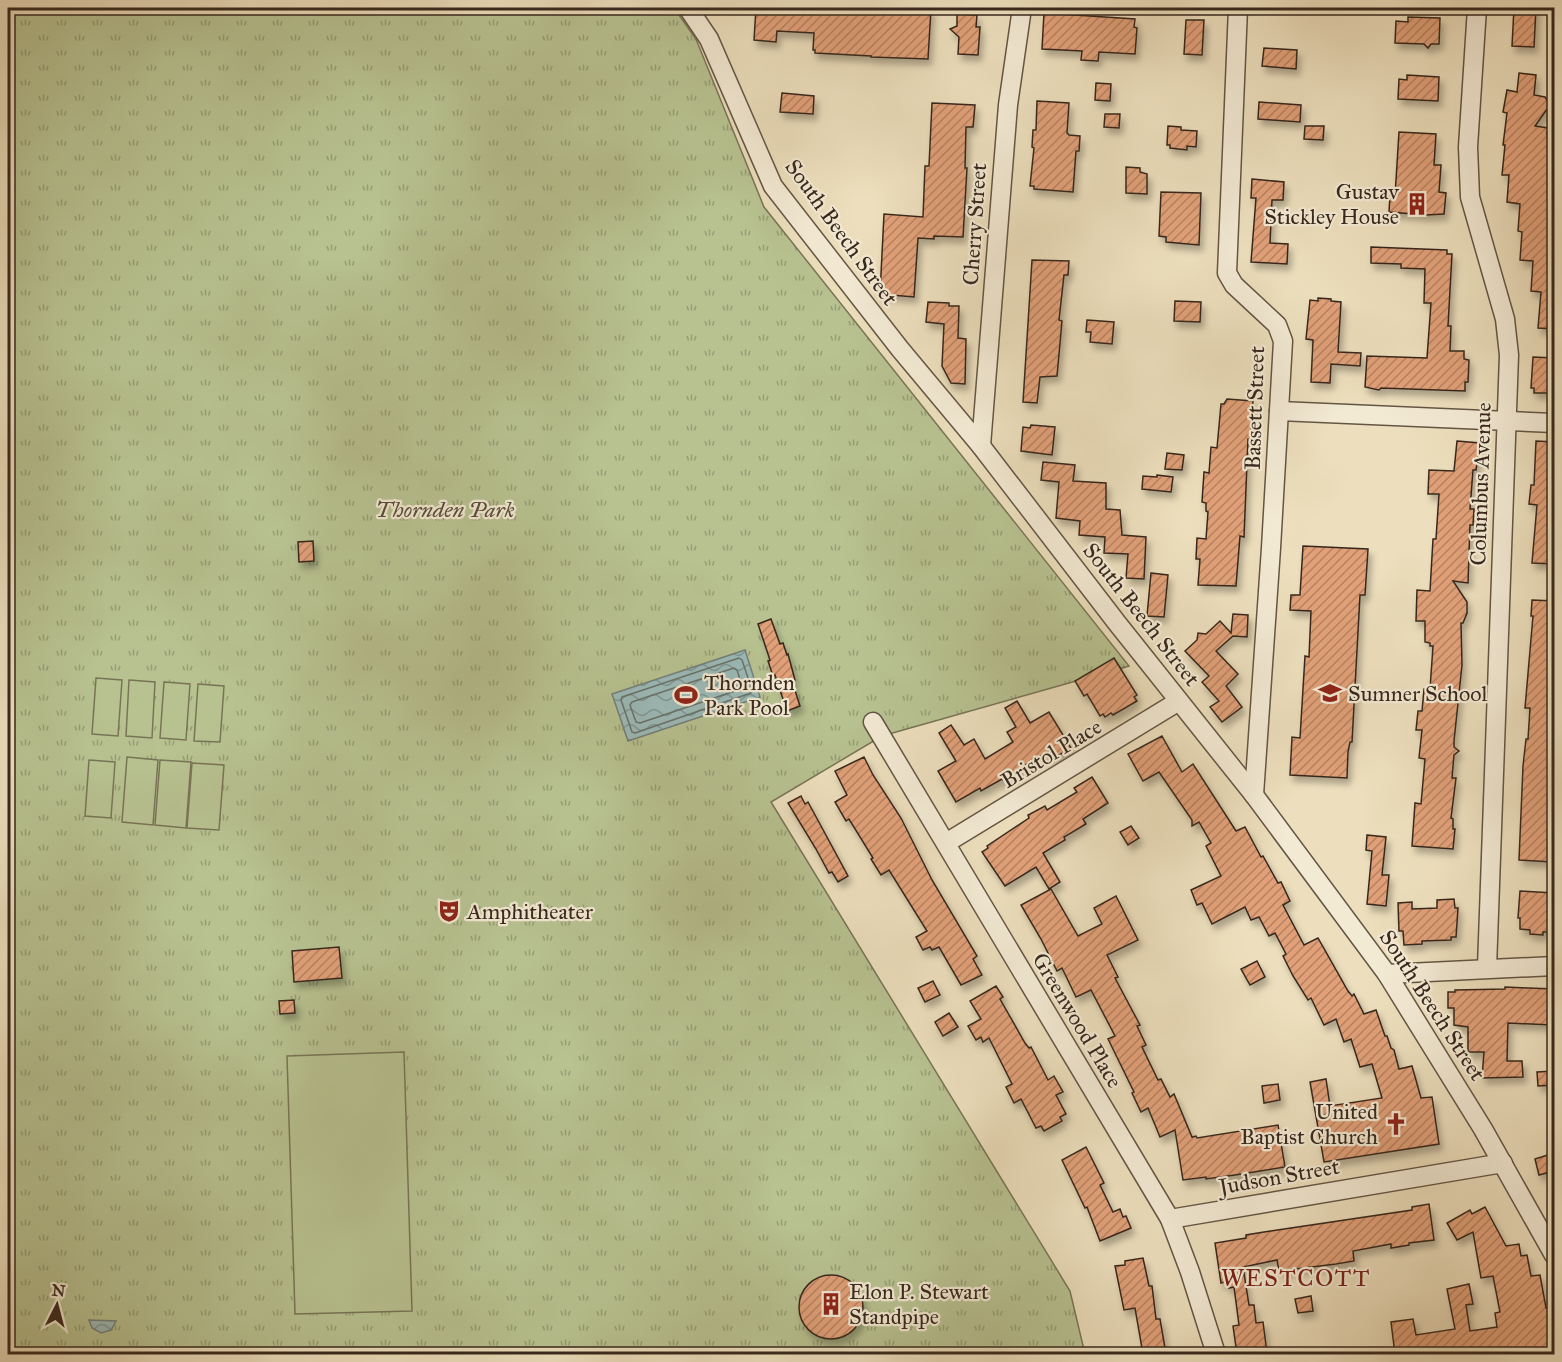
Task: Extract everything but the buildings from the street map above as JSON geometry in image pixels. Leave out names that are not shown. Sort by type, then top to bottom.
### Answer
[{"type":"street","name":"South Beech Street","points":[[688,8],[709,39],[773,186],[900,349],[981,446],[1254,795],[1387,974],[1503,1162],[1554,1255]]},
{"type":"street","name":"Cherry Street","points":[[981,446],[1008,105],[1022,8]]},
{"type":"street","name":"Bassett Street","points":[[1238,8],[1227,273],[1234,285],[1277,326],[1283,340],[1254,795]]},
{"type":"street","name":"Columbus Avenue","points":[[1477,8],[1468,147],[1470,197],[1505,319],[1509,355],[1486,968]]},
{"type":"street","points":[[1279,411],[1554,423]]},
{"type":"street","name":"Bristol Place","points":[[946,843],[1179,701]]},
{"type":"street","name":"Greenwood Place","points":[[873,722],[1170,1219],[1190,1272],[1216,1354]]},
{"type":"street","points":[[1387,974],[1554,966]]},
{"type":"street","name":"Judson Street","points":[[1170,1219],[1503,1162]]},
{"type":"green space","name":"Thornden Park","points":[[8,8],[674,8],[696,39],[764,207],[1129,666],[882,736],[771,802],[1070,1291],[1085,1354],[8,1354]]},
{"type":"green space","points":[[96,678],[122,680],[118,736],[92,734]]},
{"type":"green space","points":[[129,680],[155,682],[152,738],[126,736]]},
{"type":"green space","points":[[164,682],[190,684],[186,740],[160,738]]},
{"type":"green space","points":[[198,684],[224,686],[220,742],[194,741]]},
{"type":"green space","points":[[127,757],[158,760],[153,825],[122,822]]},
{"type":"green space","points":[[89,760],[115,762],[111,818],[85,816]]},
{"type":"green space","points":[[160,760],[191,762],[186,828],[155,825]]},
{"type":"green space","points":[[192,763],[224,765],[219,830],[187,828]]},
{"type":"green space","points":[[404,1052],[412,1311],[295,1314],[287,1056]]},
{"type":"water","name":"Thornden Park Pool","points":[[745,650],[760,697],[628,741],[612,694]]},
{"type":"water","points":[[89,1320],[116,1321],[111,1330],[101,1333],[92,1328]]},
{"type":"place","name":"Gustav Stickley House","points":[[1417,204]]},
{"type":"place","name":"Sumner School","points":[[1330,693]]},
{"type":"place","name":"Thornden Park Pool","points":[[686,695]]},
{"type":"place","name":"Amphitheater","points":[[449,911]]},
{"type":"place","name":"United Baptist Church","points":[[1396,1124]]},
{"type":"place","name":"Elon P. Stewart Standpipe","points":[[831,1304]]},
{"type":"district","name":"WESTCOTT","points":[[1296,1278]]}]
